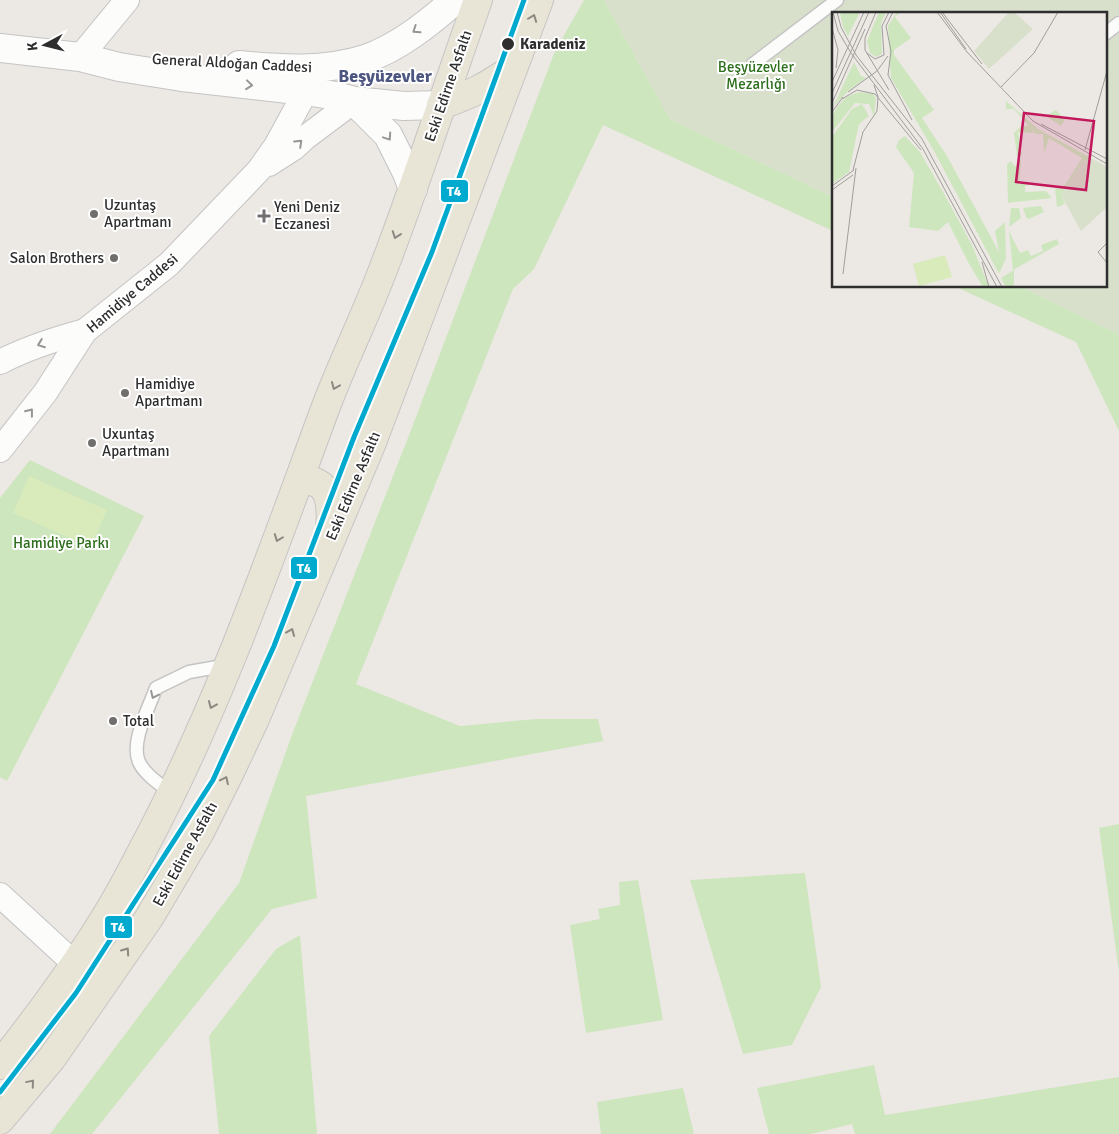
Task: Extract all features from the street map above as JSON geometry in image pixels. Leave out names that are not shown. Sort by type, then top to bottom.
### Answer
[{"type":"main road","name":"General Aldoğan Caddesi","points":[[0,48],[80,57],[119,67],[182,77],[312,79],[389,48],[436,16],[455,0]]},
{"type":"main road","name":"Eski Edirne Asfaltı","points":[[0,1065],[76,965],[114,904],[173,794],[229,665],[327,405],[383,269],[478,0]]},
{"type":"main road","name":"Eski Edirne Asfaltı","points":[[0,1120],[52,1058],[149,918],[200,832],[255,719],[371,445],[539,0]]},
{"type":"main road","points":[[441,105],[468,96],[491,84],[513,68]]},
{"type":"main road","name":"General Aldoğan Caddesi","points":[[312,79],[354,102],[404,106],[441,105]]},
{"type":"main road","points":[[354,102],[388,135],[407,173],[412,189]]},
{"type":"main road","points":[[299,482],[313,481],[329,494],[330,529],[328,544]]},
{"type":"street","points":[[80,57],[126,0]]},
{"type":"street","points":[[259,170],[276,146],[312,79]]},
{"type":"street","points":[[259,170],[294,148],[354,102]]},
{"type":"street","name":"Hamidiye Caddesi","points":[[0,450],[45,393],[85,331],[168,264],[259,170]]},
{"type":"street","points":[[0,362],[19,352],[85,331]]},
{"type":"street","points":[[0,894],[76,965]]},
{"type":"lane","points":[[753,64],[837,0]]},
{"type":"lane","points":[[1106,33],[1119,23]]},
{"type":"lane","points":[[173,794],[152,778],[139,762],[136,741],[156,688],[189,672],[229,665]]},
{"type":"green space","points":[[584,0],[604,0],[670,119],[832,197],[832,231],[603,125],[534,269],[513,289],[356,684],[460,726],[536,719],[598,719],[603,741],[306,796],[317,898],[272,909],[92,1134],[50,1134],[239,883],[293,732],[411,430],[555,51]]},
{"type":"green space","name":"Beşyüzevler Mezarlığı","points":[[604,0],[1119,0],[1119,334],[1023,288],[1106,288],[1106,12],[832,12],[832,197],[670,119]]},
{"type":"green space","points":[[958,288],[1023,288],[1119,334],[1119,431],[1076,342]]},
{"type":"green space","name":"Hamidiye Parkı","points":[[30,460],[144,516],[7,781],[0,777],[0,498]]},
{"type":"green space","points":[[29,476],[107,510],[91,547],[13,513]]},
{"type":"green space","points":[[1119,824],[1119,972],[1099,828]]},
{"type":"green space","points":[[805,873],[821,987],[792,1045],[743,1054],[690,880]]},
{"type":"green space","points":[[638,880],[663,1020],[586,1033],[570,925],[600,919],[598,909],[620,905],[619,882]]},
{"type":"green space","points":[[300,935],[317,1134],[219,1134],[209,1036],[276,949]]},
{"type":"green space","points":[[874,1065],[885,1115],[1119,1077],[1119,1134],[855,1134],[852,1124],[811,1134],[769,1134],[757,1088]]},
{"type":"green space","points":[[683,1088],[694,1134],[601,1134],[597,1102]]},
{"type":"transit line","name":"T4","points":[[0,1092],[76,993],[213,780],[274,646],[354,437],[432,252],[524,0]]},
{"type":"place","name":"Karadeniz","points":[[508,44]]},
{"type":"place","name":"Uzuntaş Apartmanı","points":[[94,214]]},
{"type":"place","name":"Yeni Deniz Eczanesi","points":[[264,216]]},
{"type":"place","name":"Salon Brothers","points":[[114,258]]},
{"type":"place","name":"Hamidiye Apartmanı","points":[[125,393]]},
{"type":"place","name":"Uxuntaş Apartmanı","points":[[92,443]]},
{"type":"place","name":"Total","points":[[113,721]]},
{"type":"district","name":"Beşyüzevler","points":[[385,76]]}]
